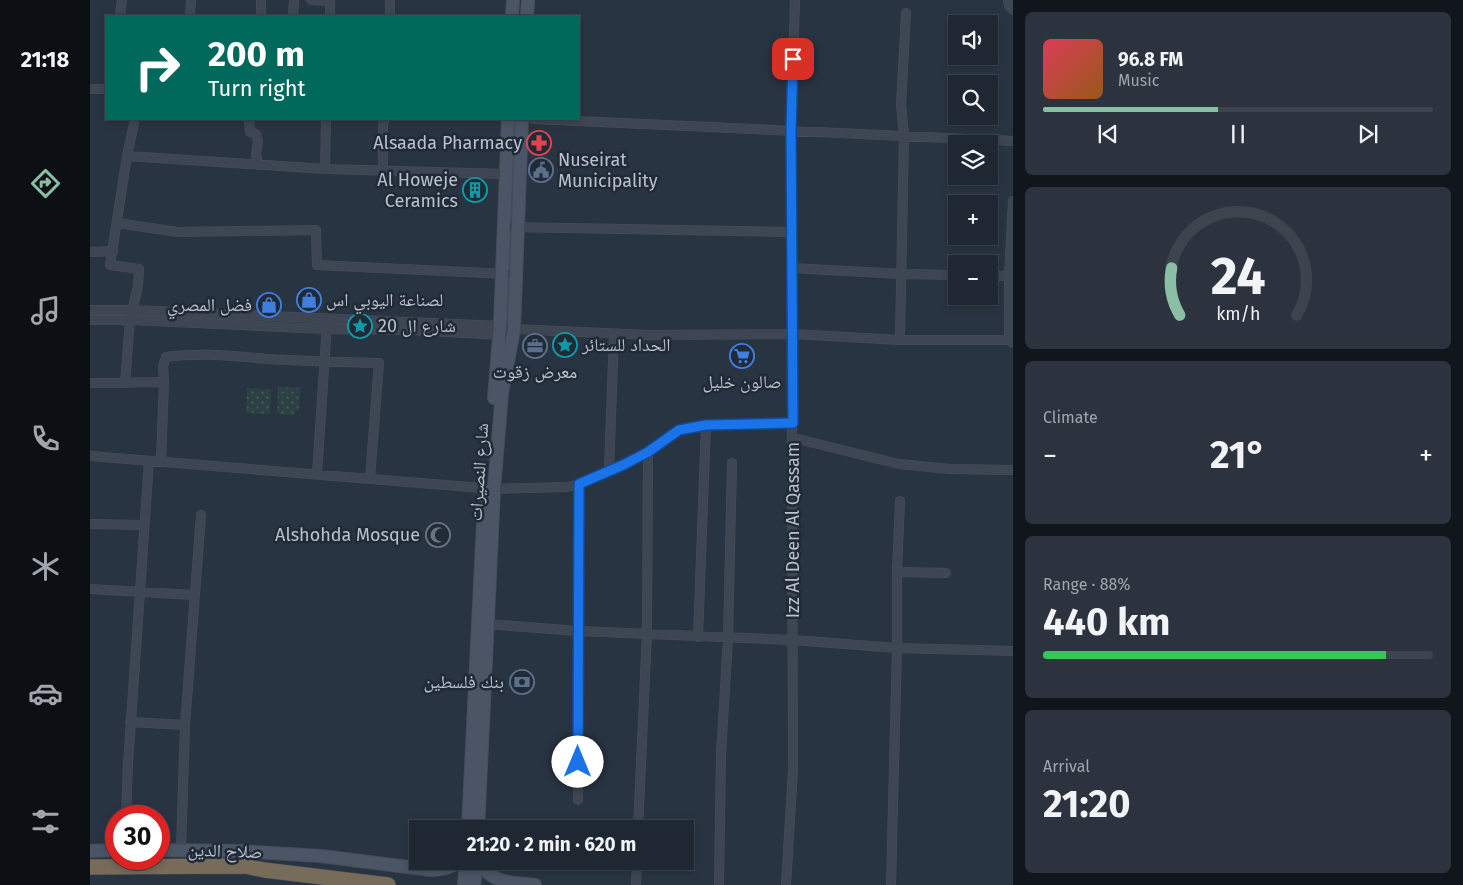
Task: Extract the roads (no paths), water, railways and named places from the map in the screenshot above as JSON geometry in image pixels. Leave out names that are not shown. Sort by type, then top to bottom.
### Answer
[{"type":"highway","name":"صلاح الدين","points":[[90,867],[245,866],[388,885]]},
{"type":"main road","points":[[512,15],[513,0]]},
{"type":"main road","points":[[527,15],[528,0]]},
{"type":"main road","name":"شارع النصيرات","points":[[468,820],[483,524],[490,488],[502,392],[514,330],[504,227],[508,120]]},
{"type":"main road","name":"شارع النصيرات","points":[[478,820],[487,624],[490,488],[500,330],[517,228],[522,120]]},
{"type":"main road","points":[[90,851],[105,850]]},
{"type":"main road","points":[[170,850],[239,850],[321,856],[409,867]]},
{"type":"main road","points":[[464,885],[465,870]]},
{"type":"main road","points":[[474,885],[476,870]]},
{"type":"main road","points":[[484,870],[496,880],[535,885]]},
{"type":"street","points":[[120,15],[122,0]]},
{"type":"street","points":[[190,15],[191,0]]},
{"type":"street","points":[[261,0],[261,15]]},
{"type":"street","points":[[293,15],[294,0]]},
{"type":"street","points":[[311,0],[330,1],[330,15]]},
{"type":"street","points":[[390,0],[390,15]]},
{"type":"street","name":"Izz Al Deen Al Qassam","points":[[786,885],[794,769],[791,130],[795,0]]},
{"type":"street","points":[[1008,0],[1009,6],[1013,10]]},
{"type":"street","points":[[900,340],[904,135],[901,105],[906,14]]},
{"type":"street","points":[[90,89],[105,89]]},
{"type":"street","points":[[125,383],[130,320],[138,286],[139,268],[110,265],[134,120]]},
{"type":"street","points":[[249,120],[250,132],[256,134],[258,141],[256,154],[258,165]]},
{"type":"street","points":[[325,169],[326,120]]},
{"type":"street","points":[[383,171],[385,120]]},
{"type":"street","points":[[552,120],[1013,141]]},
{"type":"street","points":[[127,156],[325,169],[506,174]]},
{"type":"street","points":[[90,320],[130,320],[327,329],[514,330],[614,334],[793,334],[900,340],[1011,342],[1009,276],[1013,201]]},
{"type":"street","points":[[117,224],[178,232],[316,230],[316,266],[509,274]]},
{"type":"street","points":[[504,227],[792,232]]},
{"type":"street","points":[[90,252],[113,251]]},
{"type":"street","points":[[792,268],[948,275]]},
{"type":"street","points":[[998,276],[1009,276]]},
{"type":"street","points":[[90,310],[132,310],[327,319],[500,330]]},
{"type":"street","points":[[317,474],[327,319]]},
{"type":"street","points":[[609,470],[614,334]]},
{"type":"street","points":[[161,461],[163,366],[166,357],[185,355],[380,363],[370,478]]},
{"type":"street","points":[[90,383],[164,382]]},
{"type":"street","points":[[90,456],[490,488],[567,487],[579,484],[623,465],[648,452],[679,430],[706,425],[793,423]]},
{"type":"street","points":[[698,636],[706,425]]},
{"type":"street","points":[[793,438],[899,464],[950,469],[1013,470]]},
{"type":"street","points":[[638,820],[647,633],[648,452]]},
{"type":"street","points":[[126,805],[130,722],[149,461]]},
{"type":"street","points":[[719,885],[721,754],[728,638],[732,463]]},
{"type":"street","points":[[578,800],[579,484]]},
{"type":"street","points":[[891,885],[900,501]]},
{"type":"street","points":[[181,849],[185,724],[201,515]]},
{"type":"street","points":[[90,524],[143,525]]},
{"type":"street","points":[[897,572],[946,573]]},
{"type":"street","points":[[90,590],[194,595]]},
{"type":"street","points":[[487,624],[578,631],[793,640],[897,648],[1013,651]]},
{"type":"street","points":[[130,722],[185,724]]},
{"type":"street","points":[[636,870],[636,885]]},
{"type":"place","name":"Alsaada Pharmacy","points":[[539,143]]},
{"type":"place","name":"Nuseirat Municipality","points":[[541,170]]},
{"type":"place","name":"Al Howeje Ceramics","points":[[475,190]]},
{"type":"place","name":"لصناعة اليوبي اس","points":[[309,300]]},
{"type":"place","name":"فضل المصري","points":[[269,305]]},
{"type":"place","name":"شارع ال 20","points":[[360,326]]},
{"type":"place","name":"الحداد للستائر","points":[[565,345]]},
{"type":"place","name":"معرض زقوت","points":[[535,346]]},
{"type":"place","name":"صالون خليل","points":[[742,356]]},
{"type":"place","name":"Alshohda Mosque","points":[[438,535]]},
{"type":"place","name":"بنك فلسطين","points":[[522,682]]}]
